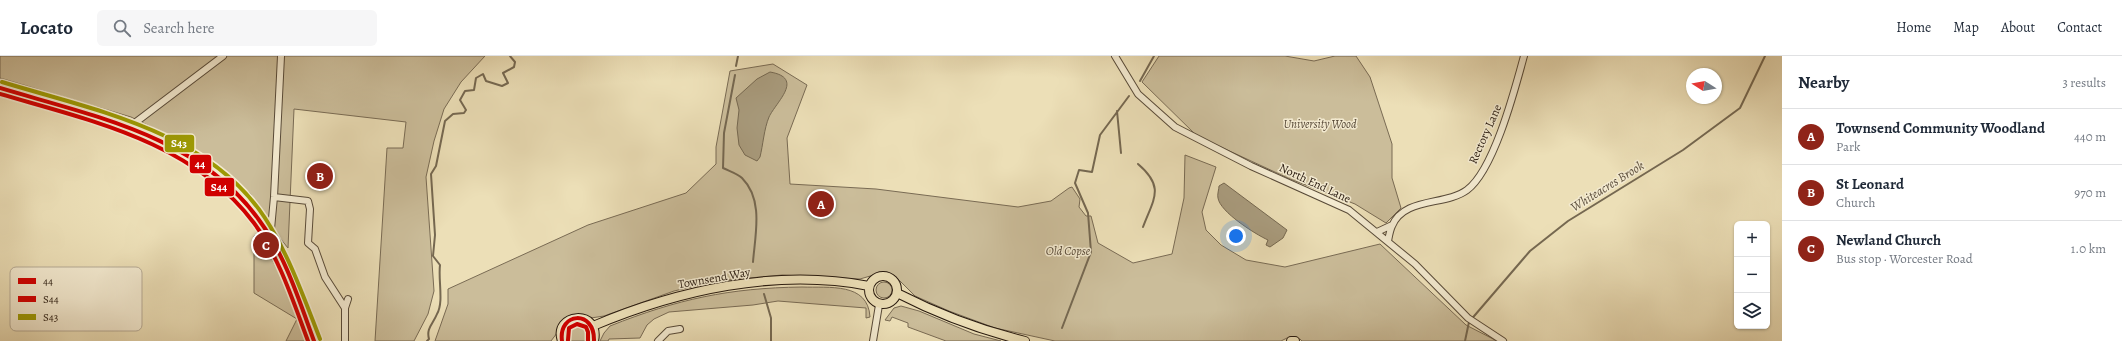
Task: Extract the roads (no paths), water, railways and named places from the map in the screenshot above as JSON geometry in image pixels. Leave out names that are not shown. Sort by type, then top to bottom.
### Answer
[{"type":"highway","points":[[1,89],[131,128],[164,141],[215,173],[258,219],[268,236],[304,309],[313,340]]},
{"type":"main road","points":[[884,275],[895,281],[897,293],[891,302],[879,305],[871,298],[869,286],[872,280],[884,275]]},
{"type":"main road","name":"Townsend Way","points":[[592,326],[670,298],[731,285],[796,281],[847,282],[869,286]]},
{"type":"main road","points":[[897,293],[960,322],[1025,341]]},
{"type":"main road","points":[[562,341],[560,336],[562,327],[571,319],[583,318],[592,326],[595,335],[594,341]]},
{"type":"street","points":[[131,128],[136,122],[224,56]]},
{"type":"street","points":[[268,236],[271,229],[274,197],[281,56]]},
{"type":"street","name":"North End Lane","points":[[1115,56],[1138,94],[1175,127],[1251,166],[1350,210],[1415,264],[1470,320],[1503,341]]},
{"type":"street","name":"Rectory Lane","points":[[1388,241],[1392,225],[1404,211],[1467,190],[1479,174],[1501,130],[1513,98],[1524,56]]},
{"type":"street","points":[[274,197],[308,201],[310,209],[308,243],[315,249],[325,277],[345,308]]},
{"type":"street","points":[[1377,232],[1392,225]]},
{"type":"street","points":[[345,341],[345,308],[348,299]]},
{"type":"street","points":[[873,341],[879,305]]},
{"type":"street","points":[[658,341],[668,331],[680,329]]},
{"type":"waterway","points":[[427,341],[429,339],[429,329],[437,314],[440,303],[440,265],[433,256],[435,235],[431,174],[436,166],[445,121],[453,114],[464,113],[466,110],[460,100],[465,91],[474,90],[476,78],[483,74],[486,81],[502,86],[508,83],[503,73],[514,67],[515,62],[510,56]]},
{"type":"waterway","points":[[736,66],[738,56]]},
{"type":"waterway","points":[[1140,81],[1154,56]]},
{"type":"waterway","name":"Whiteacres Brook","points":[[1465,341],[1469,322],[1530,251],[1568,221],[1683,150],[1740,108],[1765,56]]},
{"type":"waterway","points":[[735,75],[724,133],[723,168],[742,178],[749,187],[753,197],[756,207],[753,262]]},
{"type":"waterway","points":[[1062,328],[1091,252],[1088,213],[1075,183],[1079,170],[1092,172],[1100,135],[1129,96]]},
{"type":"waterway","points":[[1117,111],[1121,153]]},
{"type":"waterway","points":[[1138,164],[1152,179],[1155,193],[1143,227]]},
{"type":"waterway","points":[[764,294],[771,318],[771,341]]},
{"type":"place","name":"St Leonard","points":[[320,176]]},
{"type":"place","name":"Townsend Community Woodland","points":[[821,204]]},
{"type":"place","name":"Newland Church","points":[[266,245]]},
{"type":"park label","name":"University Wood","points":[[1320,124]]},
{"type":"park label","name":"Old Copse","points":[[1068,251]]}]
